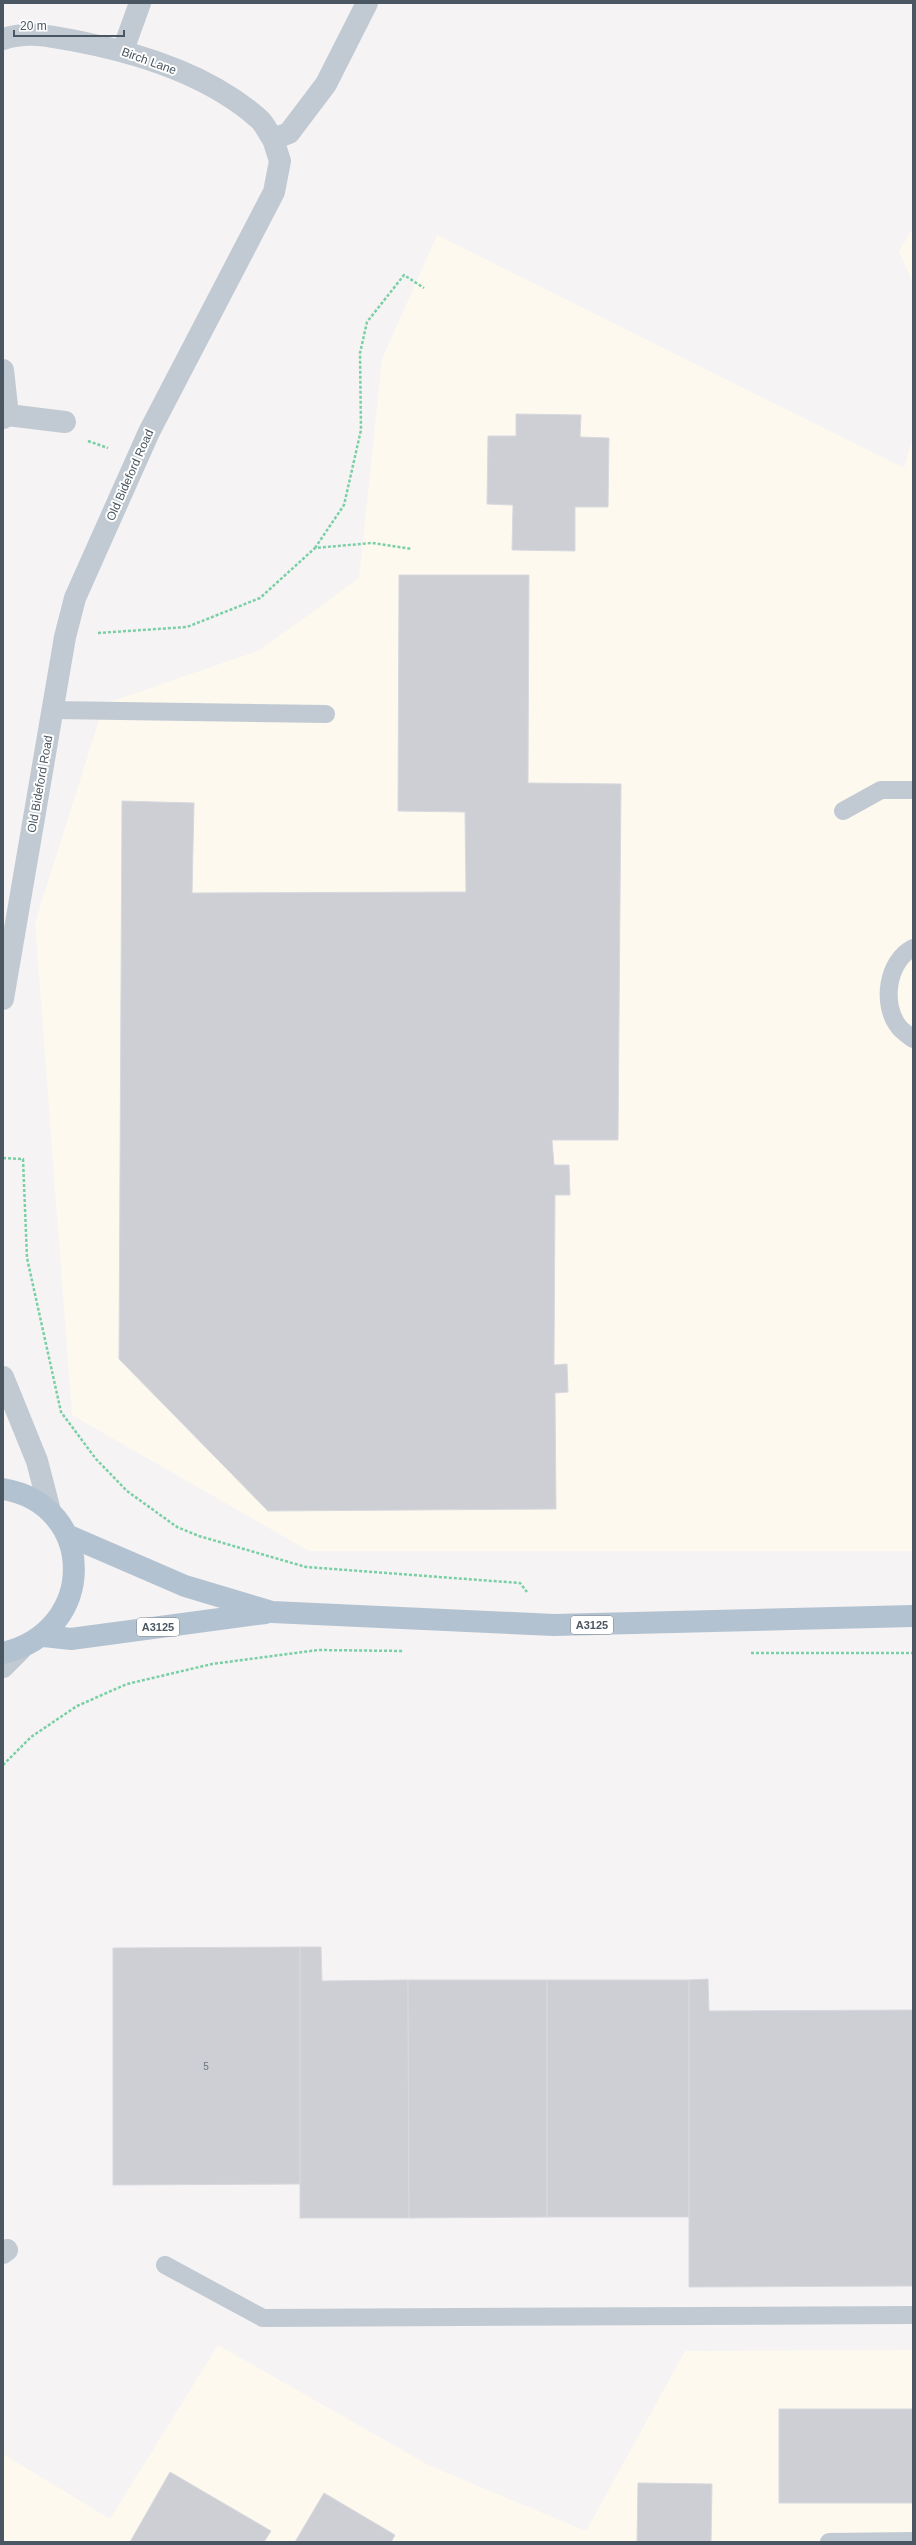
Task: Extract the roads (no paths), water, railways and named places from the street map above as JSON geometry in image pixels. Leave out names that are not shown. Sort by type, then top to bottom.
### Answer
[{"type":"main road","points":[[3,1489],[22,1492],[50,1511],[67,1535],[74,1562],[72,1590],[62,1615],[44,1636],[12,1651]]},
{"type":"main road","name":"A3125","points":[[67,1535],[185,1586],[272,1612]]},
{"type":"main road","name":"A3125","points":[[44,1636],[71,1639],[272,1612],[554,1625],[913,1616]]},
{"type":"street","points":[[123,50],[140,3]]},
{"type":"street","points":[[272,139],[289,133],[326,84],[367,3]]},
{"type":"street","name":"Birch Lane","points":[[3,39],[16,35],[43,34],[123,50],[169,67],[230,96],[260,120],[272,139]]},
{"type":"street","name":"Old Bideford Road","points":[[3,999],[65,637],[75,598],[149,432],[274,192],[280,161],[272,139]]},
{"type":"street","points":[[3,370],[6,416],[65,422]]},
{"type":"street","points":[[3,1377],[37,1461],[50,1511]]},
{"type":"street","points":[[3,1668],[12,1651]]},
{"type":"lane","points":[[53,710],[326,714]]},
{"type":"lane","points":[[843,811],[881,790],[913,790]]},
{"type":"lane","points":[[913,948],[896,966],[888,986],[890,1007],[898,1026],[913,1039]]},
{"type":"lane","points":[[165,2265],[263,2318],[913,2315]]},
{"type":"lane","points":[[829,2542],[913,2540]]}]
